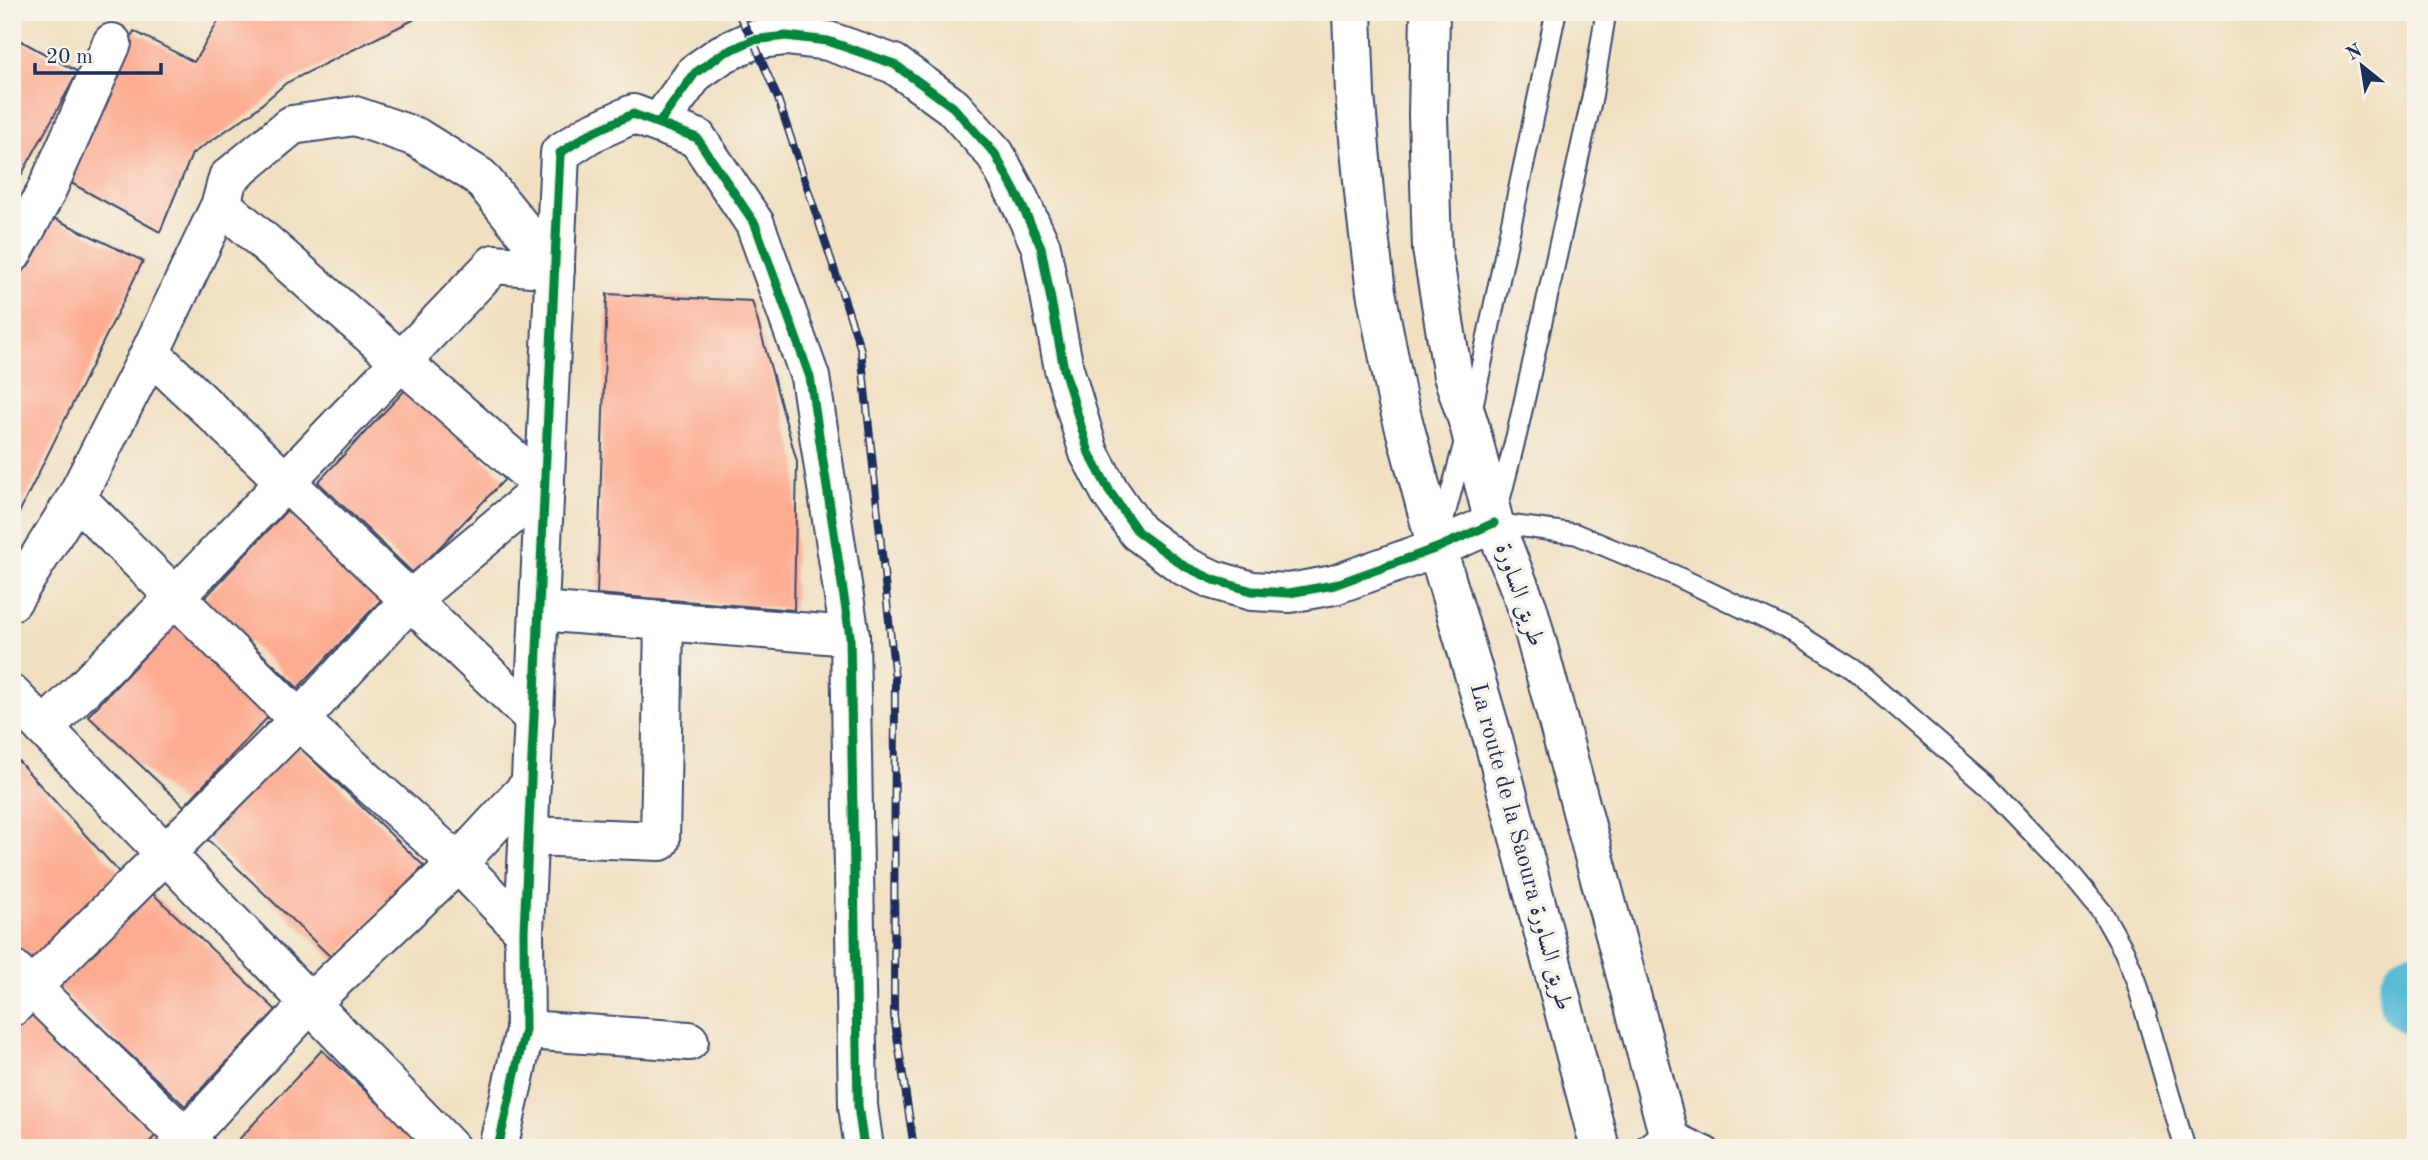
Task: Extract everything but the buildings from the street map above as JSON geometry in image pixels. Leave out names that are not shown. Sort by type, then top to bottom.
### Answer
[{"type":"main road","points":[[1352,12],[1355,95],[1376,292],[1397,399],[1437,548]]},
{"type":"main road","name":"طريق الساورة","points":[[1430,12],[1428,115],[1432,249],[1453,376],[1469,424],[1494,523],[1528,609],[1660,1141]]},
{"type":"main road","points":[[659,123],[695,73],[722,54],[752,40],[786,36],[828,41],[894,64],[953,107],[995,154],[1041,247],[1064,369],[1090,453],[1110,492],[1138,532],[1184,566],[1214,580],[1252,592],[1289,593],[1334,584],[1437,548],[1494,523]]},
{"type":"main road","points":[[12,254],[45,194],[112,43]]},
{"type":"main road","points":[[498,1148],[525,1030],[524,931],[561,153],[589,134],[633,114],[697,138],[755,224],[810,377],[850,636],[858,1107],[864,1148]]},
{"type":"main road","points":[[12,601],[76,498],[150,353],[221,204],[228,178],[292,125],[355,116],[416,137],[480,177],[555,269]]},
{"type":"main road","points":[[221,204],[545,487]]},
{"type":"main road","points":[[44,728],[175,597],[399,360],[494,264],[555,269]]},
{"type":"main road","points":[[150,353],[535,719]]},
{"type":"main road","points":[[531,784],[458,863],[310,1003],[186,1144],[19,988],[167,855],[299,720],[410,600],[545,487]]},
{"type":"main road","points":[[76,498],[299,720],[458,863],[524,931]]},
{"type":"main road","name":"La route de la Saoura طريق الساورة","points":[[1437,548],[1494,742],[1600,1148]]},
{"type":"main road","points":[[539,611],[850,636]]},
{"type":"main road","points":[[529,836],[660,841],[664,621]]},
{"type":"main road","points":[[12,695],[450,1148]]},
{"type":"main road","points":[[525,1030],[689,1041]]},
{"type":"lane","points":[[1437,548],[1469,424],[1556,12]]},
{"type":"lane","points":[[1606,12],[1592,98],[1517,433],[1494,523],[1576,534],[1686,580],[1799,635],[1853,669],[1986,784],[2066,868],[2102,912],[2124,951],[2136,979],[2185,1148]]},
{"type":"lane","points":[[1660,1141],[1709,1148]]},
{"type":"waterway","points":[[2416,989],[2416,998]]},
{"type":"railway","points":[[737,12],[753,40],[778,99],[861,350],[895,679],[894,1016],[914,1148]]},
{"type":"cycle path","points":[[659,123],[695,73],[722,54],[753,40],[786,36],[828,41],[894,64],[953,107],[995,154],[1041,247],[1064,369],[1089,453],[1110,492],[1138,532],[1184,566],[1214,580],[1252,591],[1289,593],[1334,585],[1437,548],[1494,523]]},
{"type":"cycle path","points":[[498,1148],[525,1030],[524,931],[560,153],[589,134],[633,114],[697,138],[755,224],[810,377],[850,636],[858,1106],[864,1148]]}]
